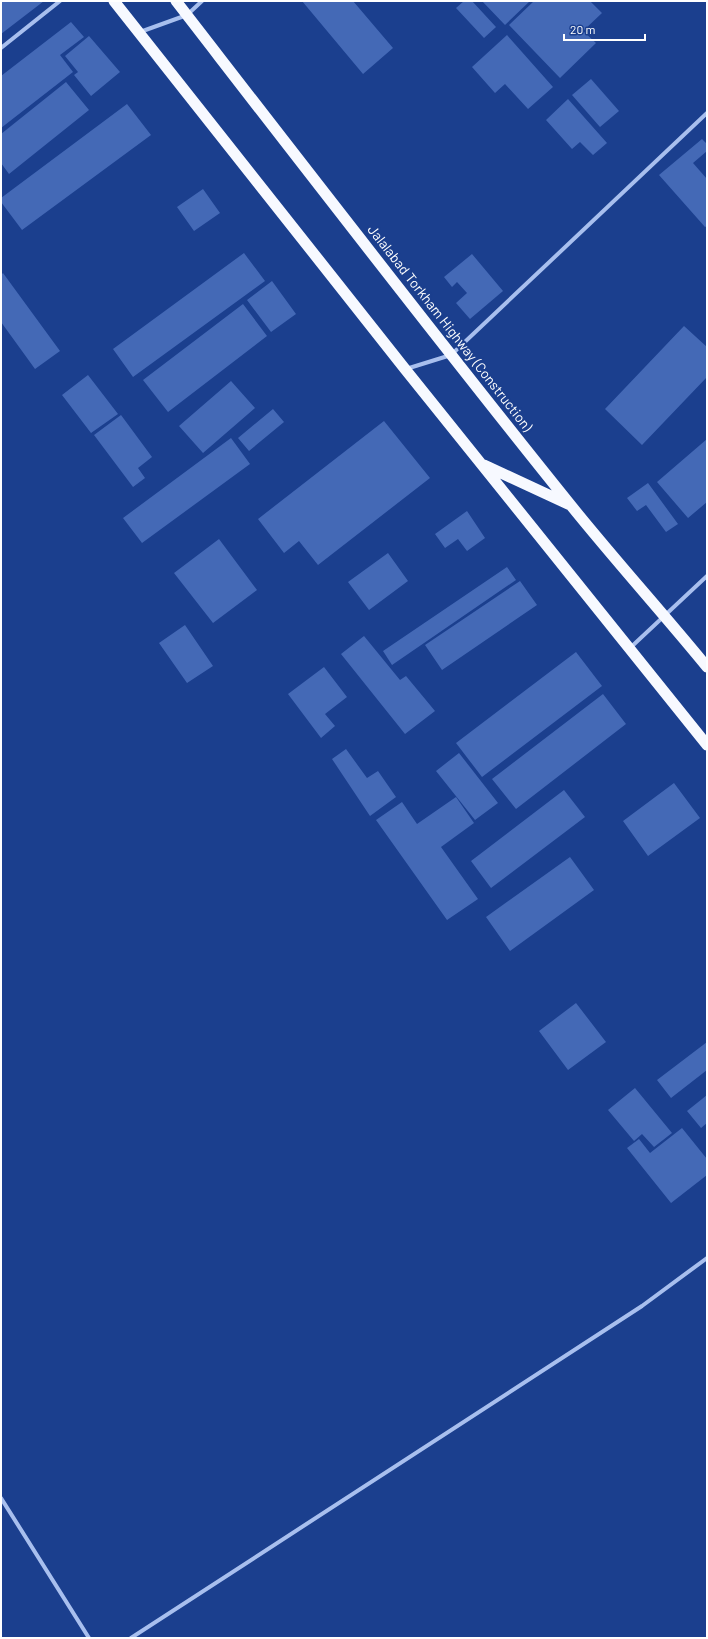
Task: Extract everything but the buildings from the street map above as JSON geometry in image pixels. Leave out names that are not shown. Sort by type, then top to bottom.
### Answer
[{"type":"highway","points":[[114,1],[405,369],[707,745]]},
{"type":"highway","name":"Jalalabad Torkham Highway (Construction)","points":[[176,1],[451,355],[571,505],[666,616],[707,667]]},
{"type":"highway","points":[[482,464],[571,505]]},
{"type":"street","points":[[1,48],[60,1]]},
{"type":"street","points":[[139,32],[187,15],[202,1]]},
{"type":"street","points":[[405,369],[451,355],[707,113]]},
{"type":"street","points":[[630,649],[707,576]]},
{"type":"street","points":[[131,1638],[642,1306],[707,1258]]},
{"type":"street","points":[[1,1498],[89,1638]]}]
